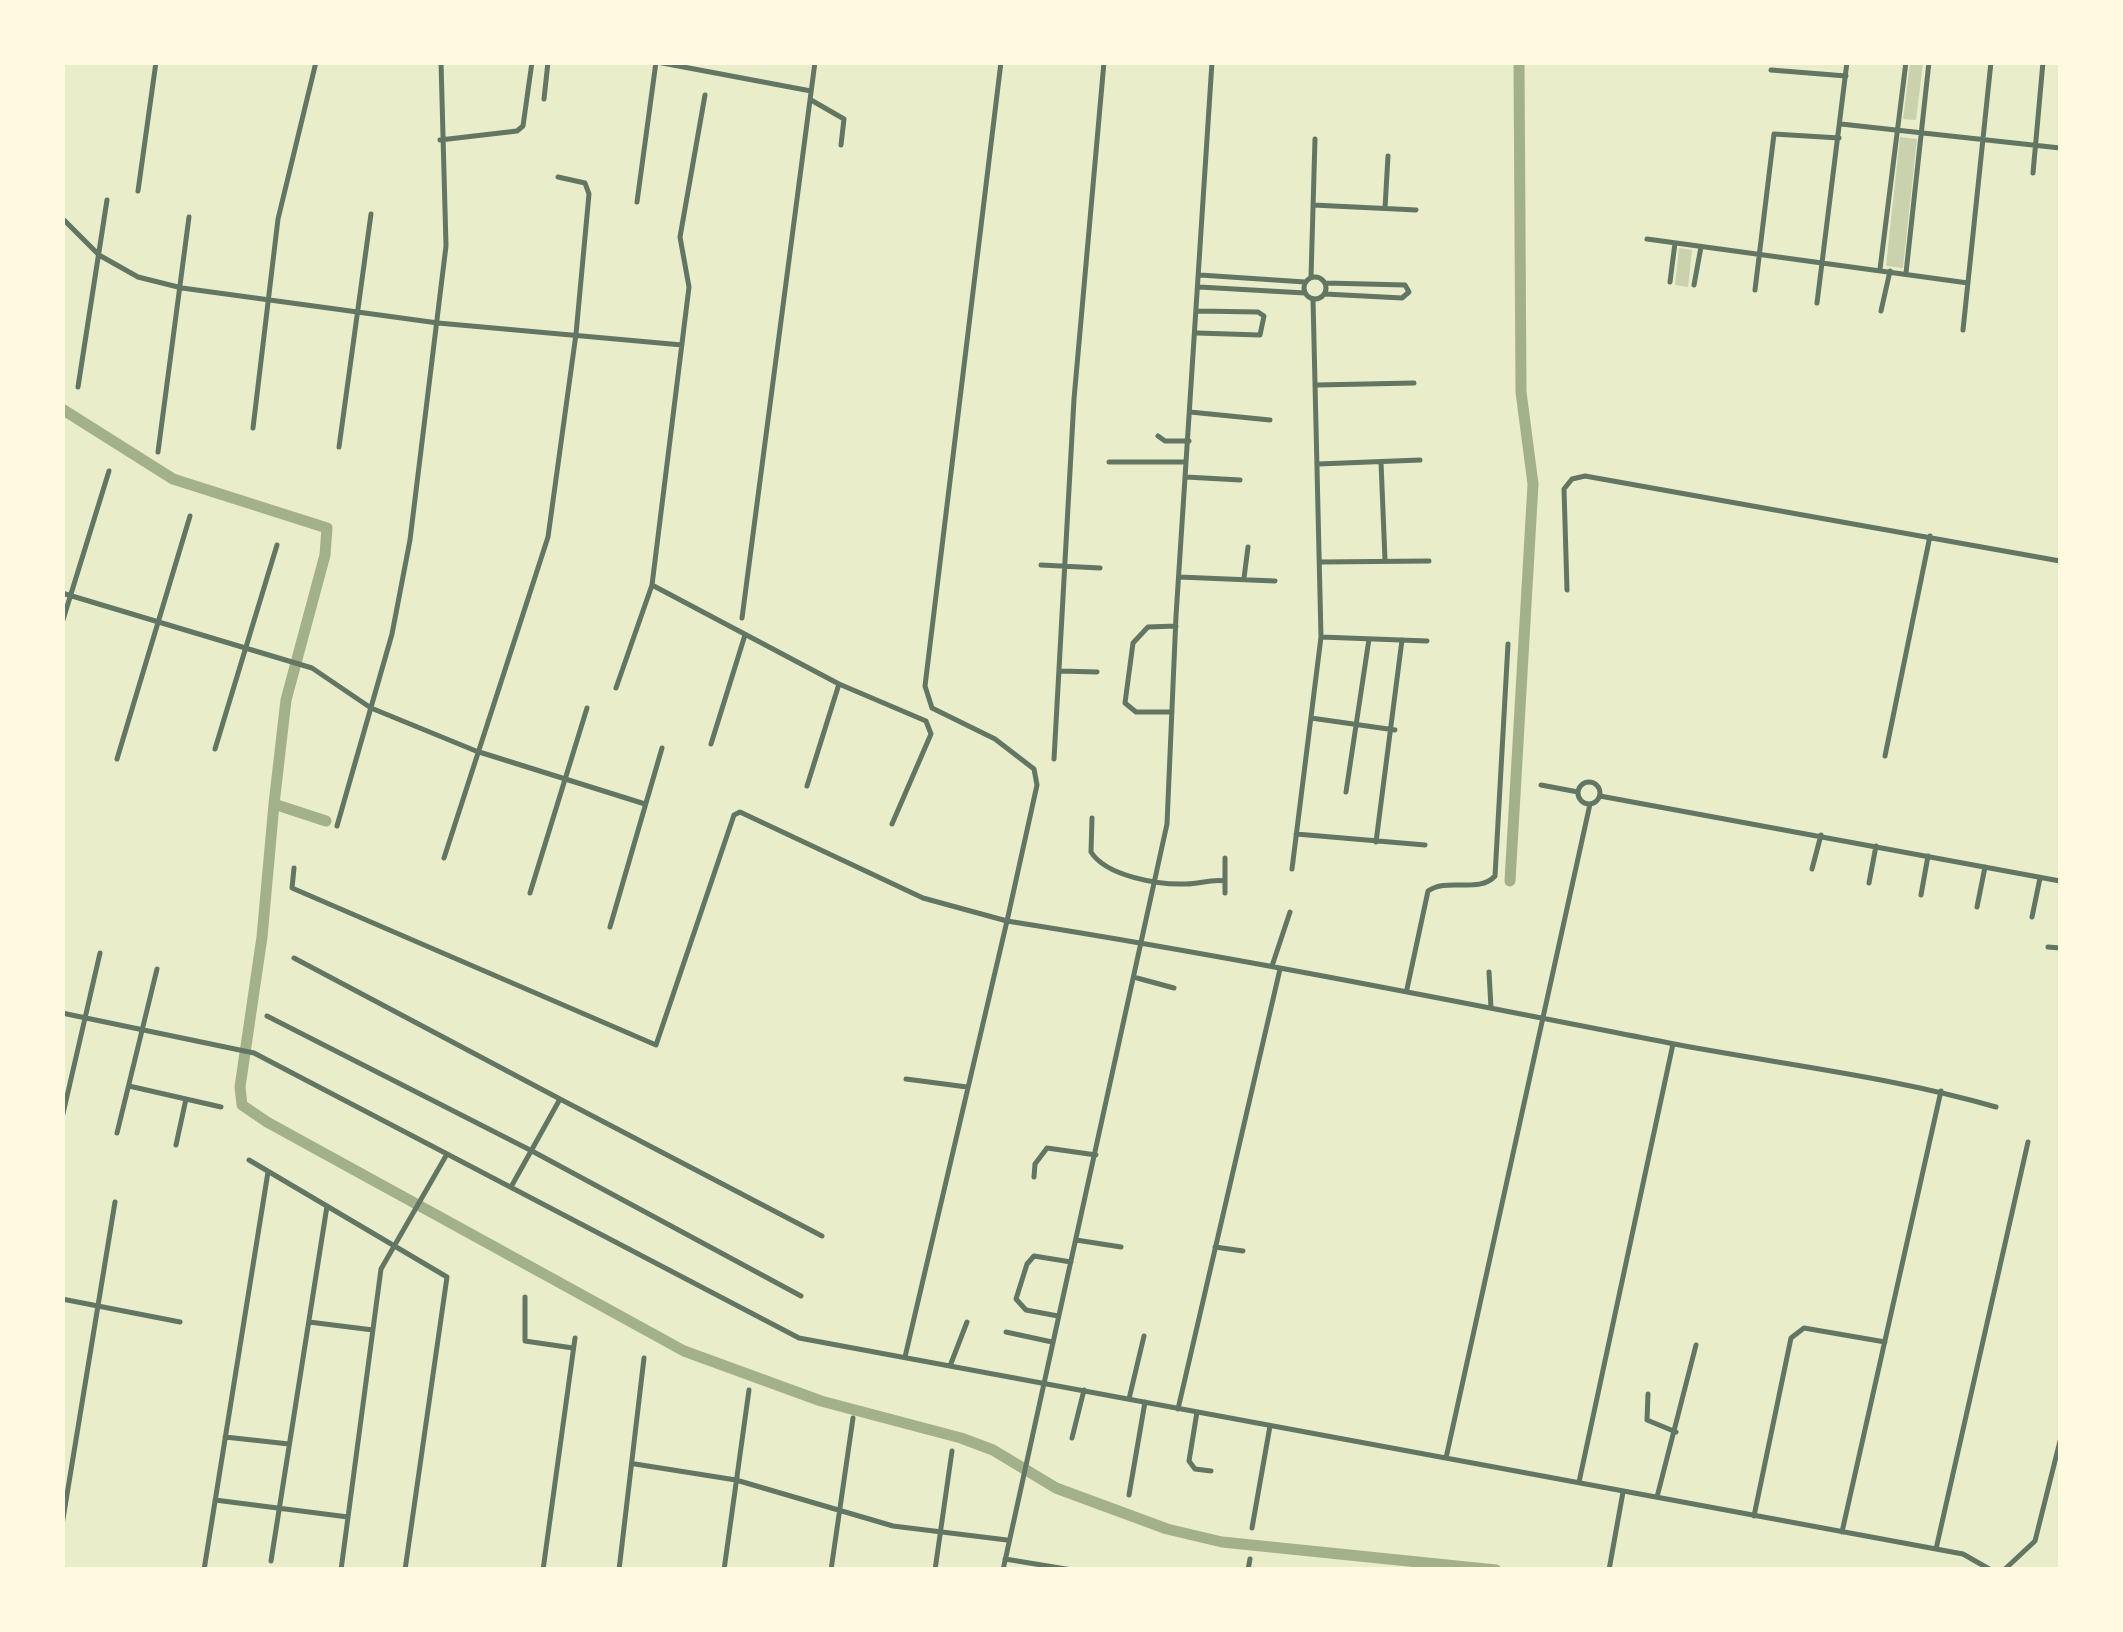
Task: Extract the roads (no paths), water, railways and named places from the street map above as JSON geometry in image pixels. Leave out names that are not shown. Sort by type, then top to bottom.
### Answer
[{"type":"street","points":[[138,192],[156,62]]},
{"type":"street","points":[[253,428],[278,219],[316,62]]},
{"type":"street","points":[[336,826],[371,708],[410,540],[446,246],[440,140],[441,62]]},
{"type":"street","points":[[440,140],[517,131],[523,126],[532,62]]},
{"type":"street","points":[[544,99],[548,62]]},
{"type":"street","points":[[637,202],[657,62],[812,91]]},
{"type":"street","points":[[742,618],[816,62]]},
{"type":"street","points":[[905,1357],[1037,785],[1034,769],[995,739],[932,708],[925,686],[1001,62]]},
{"type":"street","points":[[1054,759],[1074,400],[1104,62]]},
{"type":"street","points":[[1003,1570],[1145,943],[1168,812],[1212,62]]},
{"type":"street","points":[[1818,303],[1847,62]]},
{"type":"street","points":[[1880,270],[1906,62]]},
{"type":"street","points":[[1906,274],[1929,62]]},
{"type":"street","points":[[1962,330],[1991,62]]},
{"type":"street","points":[[2033,173],[2043,62]]},
{"type":"street","points":[[1770,70],[1846,76]]},
{"type":"street","points":[[616,688],[652,585],[689,287],[680,236],[705,95]]},
{"type":"street","points":[[811,100],[844,120],[841,145]]},
{"type":"street","points":[[1841,124],[2060,148]]},
{"type":"street","points":[[1755,290],[1774,134],[1838,138]]},
{"type":"street","points":[[1305,293],[1315,139]]},
{"type":"street","points":[[1385,208],[1388,156]]},
{"type":"street","points":[[444,858],[548,537],[576,334],[589,194],[585,183],[558,176]]},
{"type":"street","points":[[78,388],[106,200]]},
{"type":"street","points":[[1312,204],[1416,210]]},
{"type":"street","points":[[339,447],[371,214]]},
{"type":"street","points":[[158,452],[189,217]]},
{"type":"street","points":[[62,218],[100,255],[138,278],[182,288],[438,323],[682,345]]},
{"type":"street","points":[[1647,239],[1968,284]]},
{"type":"street","points":[[1670,282],[1676,242]]},
{"type":"street","points":[[1694,285],[1701,246]]},
{"type":"street","points":[[1882,311],[1890,271]]},
{"type":"street","points":[[1200,275],[1308,280],[1318,276],[1326,283],[1404,285],[1409,292],[1402,298],[1325,294],[1313,299]]},
{"type":"street","points":[[1325,294],[1326,283]]},
{"type":"street","points":[[1199,287],[1305,293],[1313,299]]},
{"type":"street","points":[[1292,869],[1321,638],[1313,299]]},
{"type":"street","points":[[1196,333],[1263,332],[1261,312],[1198,311]]},
{"type":"street","points":[[1316,385],[1414,383]]},
{"type":"street","points":[[1190,412],[1270,420]]},
{"type":"street","points":[[1158,436],[1165,441],[1189,441]]},
{"type":"street","points":[[1317,464],[1420,460]]},
{"type":"street","points":[[1109,462],[1188,462]]},
{"type":"street","points":[[1382,462],[1384,560]]},
{"type":"street","points":[[62,623],[109,471]]},
{"type":"street","points":[[1568,590],[1564,489],[1572,479],[1585,476],[2060,561]]},
{"type":"street","points":[[1186,478],[1240,480]]},
{"type":"street","points":[[117,759],[190,516]]},
{"type":"street","points":[[1884,756],[1930,536]]},
{"type":"street","points":[[215,749],[277,545]]},
{"type":"street","points":[[1244,580],[1248,546]]},
{"type":"street","points":[[1320,562],[1429,561]]},
{"type":"street","points":[[1040,565],[1100,568]]},
{"type":"street","points":[[1179,576],[1275,582]]},
{"type":"street","points":[[652,585],[839,684],[926,721],[930,727],[892,824]]},
{"type":"street","points":[[62,593],[312,668],[371,708],[476,751],[645,804]]},
{"type":"street","points":[[1172,712],[1136,712],[1125,704],[1132,642],[1148,627],[1176,626]]},
{"type":"street","points":[[710,744],[745,635]]},
{"type":"street","points":[[1321,638],[1428,641]]},
{"type":"street","points":[[1346,792],[1369,639]]},
{"type":"street","points":[[1376,842],[1402,640]]},
{"type":"street","points":[[1407,990],[1428,891],[1438,885],[1484,884],[1496,876],[1508,644]]},
{"type":"street","points":[[1059,670],[1097,672]]},
{"type":"street","points":[[806,786],[839,684]]},
{"type":"street","points":[[530,893],[587,708]]},
{"type":"street","points":[[1311,718],[1392,730]]},
{"type":"street","points":[[610,926],[662,748]]},
{"type":"street","points":[[1578,792],[1584,783],[1591,782],[1598,785],[1600,796]]},
{"type":"street","points":[[1542,785],[1578,792],[1590,804]]},
{"type":"street","points":[[1446,1458],[1590,804],[1600,796],[2060,881]]},
{"type":"street","points":[[294,868],[292,888],[656,1045],[734,815],[740,812],[923,898],[1007,921],[1407,990],[1674,1044],[1941,1091],[1996,1107]]},
{"type":"street","points":[[1092,818],[1091,852],[1098,862],[1157,880],[1187,884],[1207,878],[1225,881]]},
{"type":"street","points":[[1296,834],[1424,845]]},
{"type":"street","points":[[1812,869],[1821,835]]},
{"type":"street","points":[[1869,882],[1876,846]]},
{"type":"street","points":[[1921,895],[1928,856]]},
{"type":"street","points":[[1225,858],[1225,893]]},
{"type":"street","points":[[1977,907],[1985,867]]},
{"type":"street","points":[[2032,918],[2040,878]]},
{"type":"street","points":[[1271,967],[1290,912]]},
{"type":"street","points":[[2048,947],[2060,948]]},
{"type":"street","points":[[62,1118],[100,953]]},
{"type":"street","points":[[294,958],[822,1236]]},
{"type":"street","points":[[1178,1409],[1280,968]]},
{"type":"street","points":[[117,1133],[157,969]]},
{"type":"street","points":[[1490,972],[1491,1008]]},
{"type":"street","points":[[1137,978],[1174,988]]},
{"type":"street","points":[[62,1012],[254,1052],[788,1334],[1936,1549],[1980,1561],[1990,1570]]},
{"type":"street","points":[[267,1016],[532,1151],[801,1296]]},
{"type":"street","points":[[1578,1482],[1674,1044]]},
{"type":"street","points":[[906,1079],[968,1088]]},
{"type":"street","points":[[129,1086],[221,1107]]},
{"type":"street","points":[[1842,1532],[1941,1091]]},
{"type":"street","points":[[176,1145],[186,1099]]},
{"type":"street","points":[[512,1187],[560,1099]]},
{"type":"street","points":[[1936,1549],[2028,1142]]},
{"type":"street","points":[[1034,1177],[1035,1164],[1048,1148],[1096,1155]]},
{"type":"street","points":[[341,1570],[381,1269],[447,1154]]},
{"type":"street","points":[[250,1160],[447,1277],[405,1570]]},
{"type":"street","points":[[204,1570],[268,1172]]},
{"type":"street","points":[[62,1525],[115,1202]]},
{"type":"street","points":[[271,1562],[327,1206]]},
{"type":"street","points":[[1076,1240],[1121,1247]]},
{"type":"street","points":[[1215,1247],[1243,1251]]},
{"type":"street","points":[[1058,1316],[1026,1310],[1016,1299],[1027,1264],[1034,1256],[1070,1262]]},
{"type":"street","points":[[524,1297],[524,1341],[574,1348]]},
{"type":"street","points":[[62,1299],[180,1322]]},
{"type":"street","points":[[309,1322],[373,1330]]},
{"type":"street","points":[[950,1366],[967,1322]]},
{"type":"street","points":[[1754,1516],[1791,1338],[1804,1328],[1885,1342]]},
{"type":"street","points":[[1006,1332],[1052,1342]]},
{"type":"street","points":[[1129,1399],[1144,1336]]},
{"type":"street","points":[[543,1570],[575,1338]]},
{"type":"street","points":[[1656,1498],[1696,1345]]},
{"type":"street","points":[[619,1570],[644,1358]]},
{"type":"street","points":[[724,1570],[748,1390]]},
{"type":"street","points":[[1072,1438],[1084,1390]]},
{"type":"street","points":[[1648,1394],[1647,1420],[1676,1432]]},
{"type":"street","points":[[1129,1495],[1145,1402]]},
{"type":"street","points":[[1197,1412],[1189,1461],[1195,1468],[1211,1471]]},
{"type":"street","points":[[831,1570],[852,1418]]},
{"type":"street","points":[[1252,1528],[1270,1426]]},
{"type":"street","points":[[226,1437],[290,1444]]},
{"type":"street","points":[[2004,1570],[2035,1541],[2060,1441]]},
{"type":"street","points":[[934,1570],[952,1451]]},
{"type":"street","points":[[634,1464],[736,1480],[837,1513],[1008,1540]]},
{"type":"street","points":[[1610,1567],[1623,1492]]},
{"type":"street","points":[[215,1500],[348,1517]]},
{"type":"street","points":[[1005,1559],[1072,1570]]},
{"type":"street","points":[[1248,1570],[1250,1559]]},
{"type":"waterway","points":[[1510,881],[1533,484],[1521,392],[1519,62]]},
{"type":"waterway","points":[[62,409],[173,479],[327,528],[325,555],[286,700],[274,804],[326,821]]},
{"type":"waterway","points":[[274,804],[262,937],[240,1087],[242,1105],[267,1122],[684,1351],[821,1401],[961,1438],[993,1450],[1056,1488],[1167,1529],[1222,1542],[1496,1570]]}]
